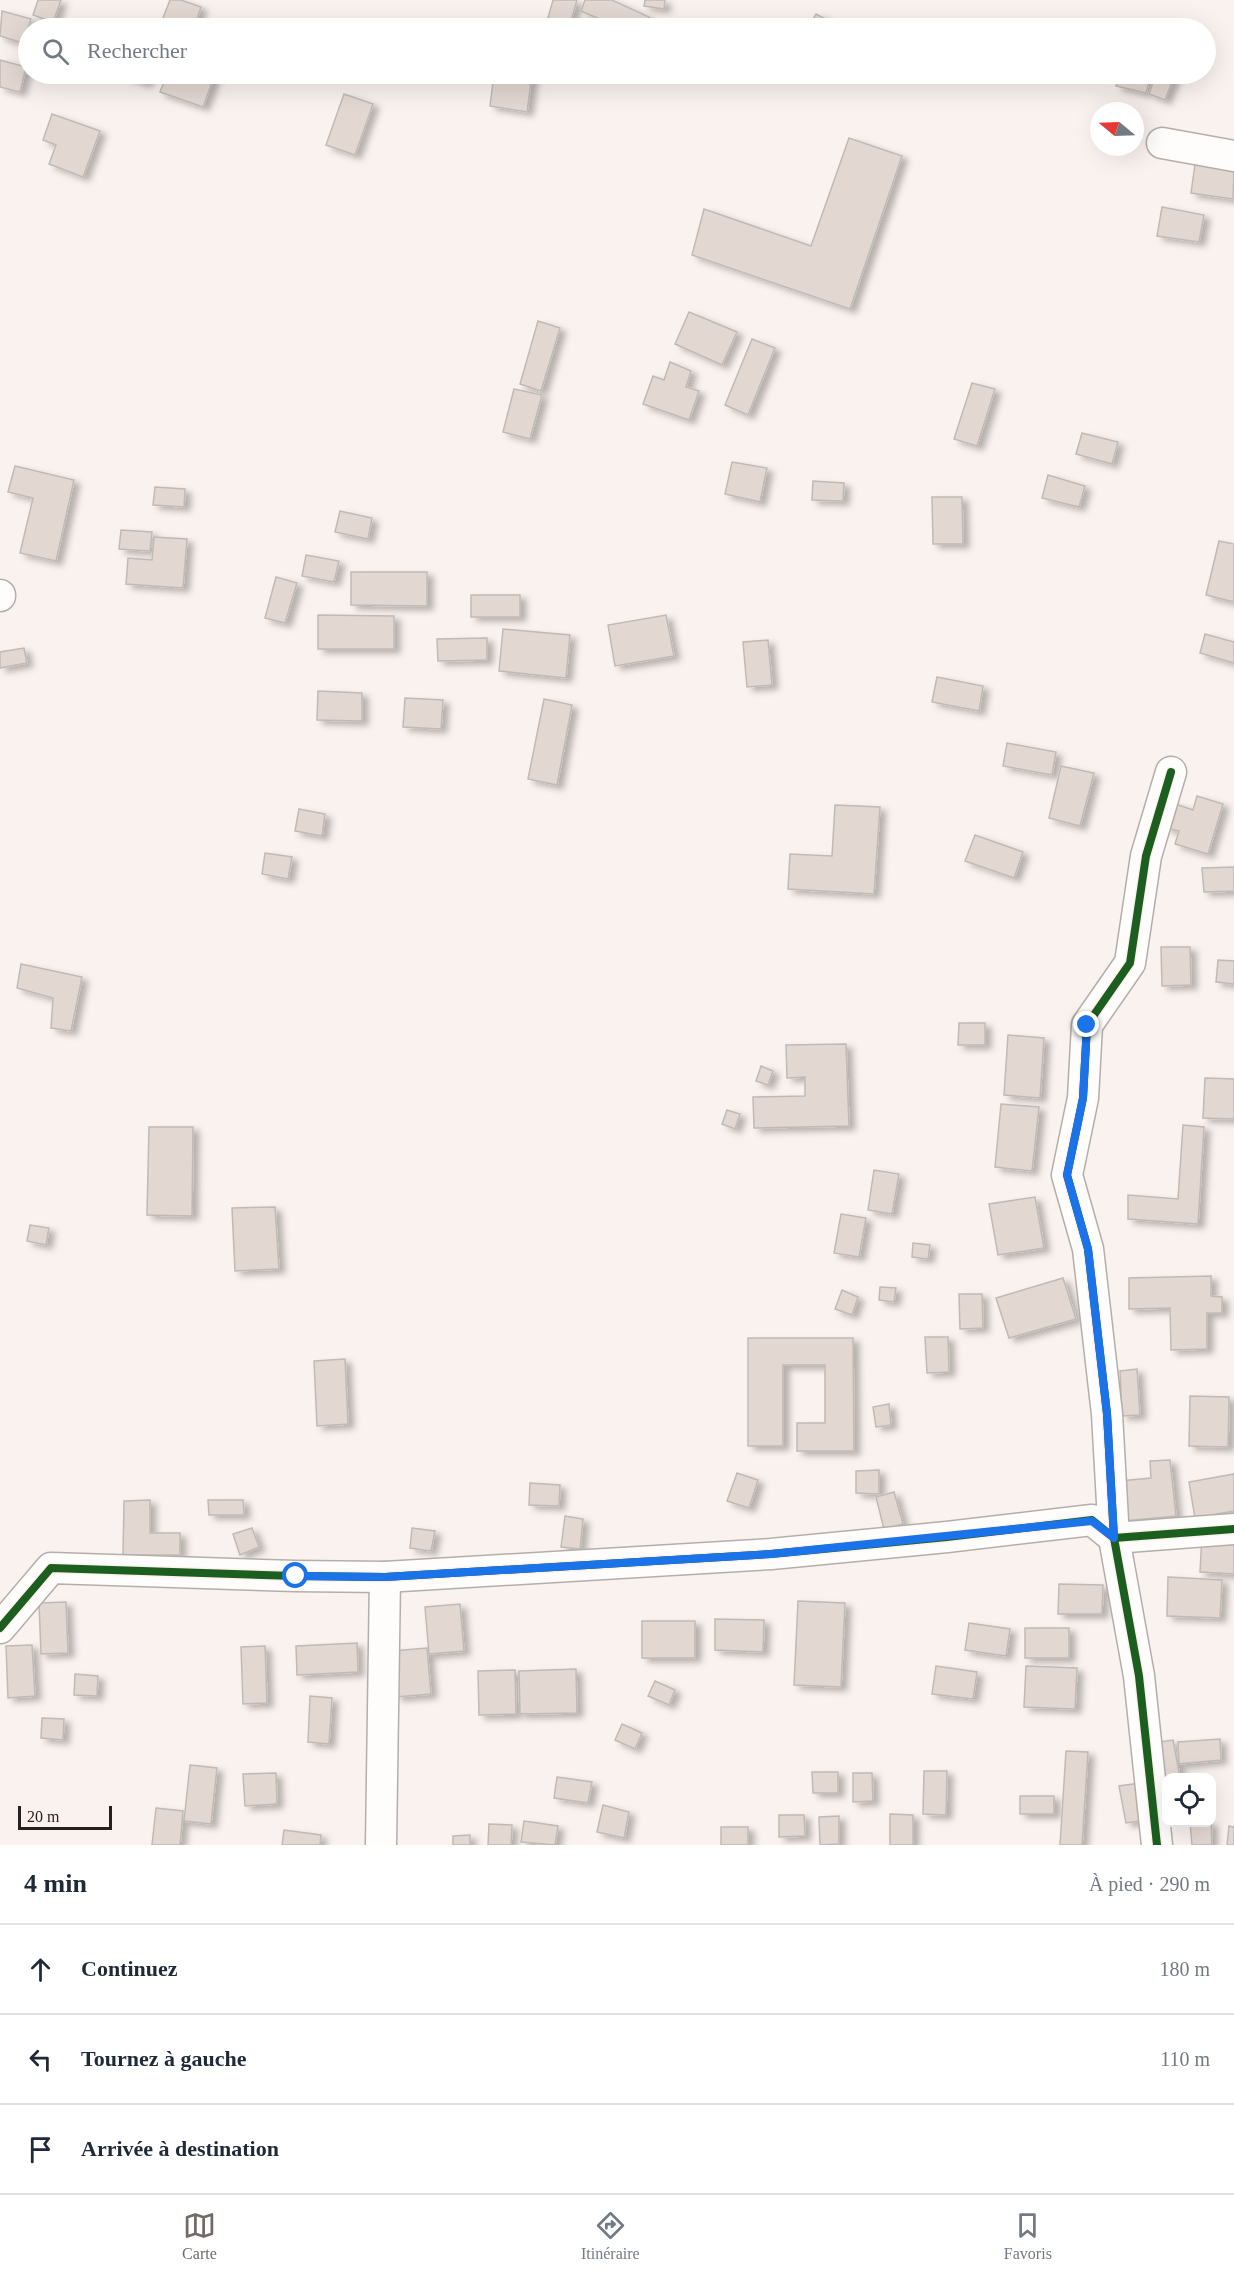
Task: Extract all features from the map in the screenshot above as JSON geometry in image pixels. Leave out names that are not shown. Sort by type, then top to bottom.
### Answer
[{"type":"street","points":[[1162,143],[1234,156]]},
{"type":"street","points":[[1157,1845],[1139,1676],[1114,1538],[1107,1414],[1089,1261],[1067,1175],[1083,1098],[1087,1025],[1130,963],[1146,856],[1171,772]]},
{"type":"street","points":[[0,1628],[51,1568],[385,1577],[771,1554],[1092,1521],[1114,1538],[1234,1529]]},
{"type":"street","points":[[381,1845],[385,1577]]},
{"type":"building","points":[[38,0],[61,0],[54,18],[33,15]]},
{"type":"building","points":[[170,0],[181,0],[201,7],[197,18],[163,18]]},
{"type":"building","points":[[553,0],[577,0],[572,18],[548,18]]},
{"type":"building","points":[[585,0],[612,0],[649,17],[597,18],[581,11]]},
{"type":"building","points":[[645,0],[665,0],[664,9],[644,6]]},
{"type":"building","points":[[2,11],[27,18],[18,18],[18,41],[0,36]]},
{"type":"building","points":[[0,60],[18,65],[18,84],[22,84],[20,92],[0,87]]},
{"type":"building","points":[[163,84],[211,84],[203,107],[160,92]]},
{"type":"building","points":[[493,84],[531,84],[527,112],[490,106]]},
{"type":"building","points":[[1117,84],[1148,84],[1146,93],[1116,86]]},
{"type":"building","points":[[1152,84],[1171,84],[1165,100],[1149,94]]},
{"type":"building","points":[[344,94],[373,104],[355,155],[326,145]]},
{"type":"building","points":[[52,114],[100,131],[83,177],[49,164],[56,145],[43,140]]},
{"type":"building","points":[[849,138],[902,156],[850,309],[692,255],[704,209],[811,246]]},
{"type":"building","points":[[1195,164],[1234,170],[1233,199],[1191,193]]},
{"type":"building","points":[[1162,207],[1204,215],[1199,242],[1157,236]]},
{"type":"building","points":[[689,312],[737,332],[722,365],[675,344]]},
{"type":"building","points":[[538,321],[560,328],[541,391],[520,384]]},
{"type":"building","points":[[752,339],[775,348],[748,415],[725,405]]},
{"type":"building","points":[[670,362],[691,371],[686,387],[699,391],[689,420],[643,404],[653,376],[664,380]]},
{"type":"building","points":[[972,383],[995,389],[977,446],[954,439]]},
{"type":"building","points":[[514,389],[542,395],[530,439],[503,432]]},
{"type":"building","points":[[1082,433],[1118,442],[1112,464],[1076,454]]},
{"type":"building","points":[[732,462],[767,468],[760,502],[725,494]]},
{"type":"building","points":[[15,466],[74,480],[56,561],[20,553],[33,498],[8,492]]},
{"type":"building","points":[[1048,475],[1085,486],[1079,507],[1042,498]]},
{"type":"building","points":[[813,481],[844,483],[843,501],[812,500]]},
{"type":"building","points":[[155,487],[185,489],[184,507],[153,505]]},
{"type":"building","points":[[932,497],[962,497],[963,544],[933,544]]},
{"type":"building","points":[[340,511],[372,518],[368,539],[335,532]]},
{"type":"building","points":[[121,530],[152,532],[150,551],[119,549]]},
{"type":"building","points":[[154,537],[187,539],[183,588],[126,584],[128,558],[152,560]]},
{"type":"building","points":[[1219,541],[1234,544],[1234,602],[1206,595]]},
{"type":"building","points":[[306,555],[339,561],[334,582],[302,576]]},
{"type":"building","points":[[351,572],[427,572],[427,606],[351,605]]},
{"type":"building","points":[[276,577],[297,583],[285,623],[265,618]]},
{"type":"building","points":[[471,595],[520,595],[520,617],[471,617]]},
{"type":"building","points":[[318,615],[394,616],[394,649],[318,649]]},
{"type":"building","points":[[666,615],[674,656],[615,666],[608,625]]},
{"type":"building","points":[[503,629],[570,635],[566,678],[499,671]]},
{"type":"building","points":[[1205,634],[1234,642],[1234,663],[1200,653]]},
{"type":"building","points":[[487,638],[487,660],[438,661],[437,639]]},
{"type":"building","points":[[768,640],[772,685],[747,687],[743,642]]},
{"type":"building","points":[[24,648],[27,663],[0,668],[0,652]]},
{"type":"building","points":[[937,677],[983,686],[979,711],[932,702]]},
{"type":"building","points":[[318,691],[362,693],[362,721],[317,720]]},
{"type":"building","points":[[405,698],[443,700],[441,729],[403,727]]},
{"type":"building","points":[[544,699],[572,705],[557,785],[528,779]]},
{"type":"building","points":[[1007,743],[1056,752],[1052,775],[1003,766]]},
{"type":"building","points":[[1061,766],[1094,773],[1080,826],[1049,818]]},
{"type":"building","points":[[1197,796],[1223,804],[1208,854],[1175,844],[1179,831],[1165,828],[1173,803],[1193,810]]},
{"type":"building","points":[[835,805],[880,807],[874,894],[788,889],[790,854],[832,856]]},
{"type":"building","points":[[299,809],[325,814],[322,836],[295,831]]},
{"type":"building","points":[[975,835],[1023,852],[1014,878],[965,861]]},
{"type":"building","points":[[265,853],[292,857],[288,879],[262,874]]},
{"type":"building","points":[[1234,867],[1234,891],[1204,892],[1202,868]]},
{"type":"building","points":[[1161,947],[1190,947],[1191,985],[1162,986]]},
{"type":"building","points":[[1218,960],[1234,961],[1234,984],[1216,982]]},
{"type":"building","points":[[21,964],[82,977],[71,1031],[51,1028],[53,998],[17,988]]},
{"type":"building","points":[[959,1023],[985,1023],[985,1045],[958,1045]]},
{"type":"building","points":[[1008,1035],[1044,1038],[1040,1098],[1004,1095]]},
{"type":"building","points":[[846,1044],[849,1126],[754,1128],[753,1097],[805,1096],[805,1077],[787,1078],[786,1045]]},
{"type":"building","points":[[761,1066],[773,1071],[768,1085],[756,1081]]},
{"type":"building","points":[[1205,1078],[1234,1079],[1234,1119],[1203,1118]]},
{"type":"building","points":[[1001,1104],[1039,1107],[1032,1171],[995,1167]]},
{"type":"building","points":[[727,1110],[740,1114],[735,1129],[722,1124]]},
{"type":"building","points":[[1183,1125],[1204,1127],[1198,1224],[1128,1219],[1128,1195],[1178,1199]]},
{"type":"building","points":[[149,1127],[193,1127],[192,1216],[147,1215]]},
{"type":"building","points":[[874,1170],[899,1174],[892,1214],[868,1210]]},
{"type":"building","points":[[1035,1197],[1044,1248],[998,1255],[989,1204]]},
{"type":"building","points":[[275,1207],[279,1269],[235,1271],[232,1208]]},
{"type":"building","points":[[841,1214],[866,1218],[859,1257],[834,1253]]},
{"type":"building","points":[[30,1225],[49,1228],[46,1245],[27,1241]]},
{"type":"building","points":[[913,1243],[930,1245],[928,1259],[912,1257]]},
{"type":"building","points":[[1211,1276],[1211,1296],[1222,1297],[1222,1313],[1207,1313],[1207,1349],[1171,1350],[1170,1308],[1129,1309],[1129,1278]]},
{"type":"building","points":[[1063,1278],[1076,1319],[1009,1338],[996,1298]]},
{"type":"building","points":[[880,1287],[896,1288],[894,1302],[879,1300]]},
{"type":"building","points":[[842,1290],[858,1297],[852,1315],[835,1309]]},
{"type":"building","points":[[959,1294],[982,1294],[983,1328],[960,1329]]},
{"type":"building","points":[[925,1337],[948,1337],[949,1372],[927,1373]]},
{"type":"building","points":[[748,1338],[853,1338],[854,1451],[797,1451],[797,1423],[825,1423],[825,1365],[783,1365],[783,1446],[748,1446]]},
{"type":"building","points":[[345,1359],[348,1424],[317,1426],[314,1361]]},
{"type":"building","points":[[1137,1369],[1140,1415],[1122,1416],[1120,1371]]},
{"type":"building","points":[[1190,1396],[1229,1397],[1228,1447],[1189,1446]]},
{"type":"building","points":[[889,1404],[891,1425],[876,1427],[873,1407]]},
{"type":"building","points":[[1170,1460],[1176,1516],[1124,1521],[1120,1481],[1151,1478],[1150,1461]]},
{"type":"building","points":[[879,1470],[879,1494],[856,1493],[856,1471]]},
{"type":"building","points":[[737,1473],[758,1480],[749,1508],[727,1501]]},
{"type":"building","points":[[1234,1474],[1234,1511],[1195,1518],[1189,1482]]},
{"type":"building","points":[[530,1483],[560,1485],[559,1506],[529,1505]]},
{"type":"building","points":[[894,1492],[903,1524],[884,1529],[876,1497]]},
{"type":"building","points":[[150,1500],[150,1533],[180,1533],[180,1555],[123,1555],[124,1501]]},
{"type":"building","points":[[208,1500],[243,1500],[244,1515],[209,1515]]},
{"type":"building","points":[[565,1516],[583,1519],[580,1549],[561,1547]]},
{"type":"building","points":[[252,1528],[259,1547],[240,1555],[233,1534]]},
{"type":"building","points":[[412,1528],[435,1531],[431,1551],[410,1548]]},
{"type":"building","points":[[1202,1534],[1234,1536],[1234,1574],[1200,1572]]},
{"type":"building","points":[[1168,1577],[1222,1580],[1220,1618],[1167,1616]]},
{"type":"building","points":[[1059,1584],[1103,1585],[1102,1614],[1058,1614]]},
{"type":"building","points":[[798,1601],[845,1603],[841,1687],[794,1685]]},
{"type":"building","points":[[66,1602],[68,1653],[41,1654],[39,1603]]},
{"type":"building","points":[[460,1604],[464,1651],[429,1654],[425,1607]]},
{"type":"building","points":[[715,1619],[764,1620],[763,1652],[715,1650]]},
{"type":"building","points":[[642,1621],[695,1621],[695,1658],[642,1658]]},
{"type":"building","points":[[969,1623],[1010,1629],[1006,1656],[965,1650]]},
{"type":"building","points":[[1025,1628],[1069,1628],[1069,1658],[1025,1658]]},
{"type":"building","points":[[357,1643],[358,1672],[297,1675],[296,1646]]},
{"type":"building","points":[[32,1645],[35,1696],[8,1698],[6,1646]]},
{"type":"building","points":[[265,1646],[267,1703],[243,1704],[241,1647]]},
{"type":"building","points":[[427,1648],[431,1694],[396,1697],[392,1651]]},
{"type":"building","points":[[936,1666],[977,1672],[973,1699],[932,1694]]},
{"type":"building","points":[[1026,1666],[1077,1668],[1075,1709],[1024,1707]]},
{"type":"building","points":[[576,1669],[577,1713],[520,1714],[519,1671]]},
{"type":"building","points":[[515,1670],[516,1714],[479,1715],[478,1671]]},
{"type":"building","points":[[75,1674],[98,1676],[97,1696],[74,1695]]},
{"type":"building","points":[[655,1681],[675,1690],[669,1705],[648,1696]]},
{"type":"building","points":[[310,1696],[332,1698],[329,1744],[308,1742]]},
{"type":"building","points":[[42,1718],[64,1719],[63,1740],[41,1738]]},
{"type":"building","points":[[622,1724],[642,1733],[635,1749],[615,1740]]},
{"type":"building","points":[[1220,1739],[1221,1760],[1179,1764],[1178,1742]]},
{"type":"building","points":[[1173,1740],[1179,1773],[1162,1773],[1162,1780],[1159,1780],[1152,1743]]},
{"type":"building","points":[[1066,1751],[1088,1752],[1082,1845],[1060,1845]]},
{"type":"building","points":[[190,1765],[217,1768],[211,1824],[184,1821]]},
{"type":"building","points":[[924,1771],[947,1771],[946,1815],[923,1814]]},
{"type":"building","points":[[812,1772],[838,1772],[838,1793],[813,1793]]},
{"type":"building","points":[[276,1773],[277,1804],[245,1806],[243,1774]]},
{"type":"building","points":[[853,1773],[872,1773],[873,1801],[853,1802]]},
{"type":"building","points":[[557,1777],[592,1782],[588,1803],[554,1798]]},
{"type":"building","points":[[1140,1783],[1146,1820],[1126,1823],[1119,1786]]},
{"type":"building","points":[[1020,1796],[1054,1796],[1054,1814],[1020,1814]]},
{"type":"building","points":[[603,1805],[629,1812],[624,1838],[597,1832]]},
{"type":"building","points":[[156,1808],[183,1811],[180,1845],[152,1845]]},
{"type":"building","points":[[890,1814],[913,1815],[913,1845],[890,1845]]},
{"type":"building","points":[[779,1815],[804,1815],[805,1836],[779,1837]]},
{"type":"building","points":[[839,1816],[839,1844],[820,1845],[819,1817]]},
{"type":"building","points":[[524,1821],[558,1826],[555,1845],[521,1842]]},
{"type":"building","points":[[489,1824],[512,1825],[511,1845],[488,1845]]},
{"type":"building","points":[[1229,1826],[1234,1827],[1234,1845],[1227,1845]]},
{"type":"building","points":[[721,1827],[748,1827],[748,1845],[721,1845]]},
{"type":"building","points":[[1190,1827],[1211,1827],[1212,1845],[1192,1845]]},
{"type":"building","points":[[284,1830],[321,1835],[320,1845],[282,1845]]},
{"type":"building","points":[[470,1835],[470,1845],[453,1845],[453,1836]]},
{"type":"cycle path","points":[[1157,1845],[1139,1676],[1114,1538],[1107,1414],[1088,1249],[1067,1175],[1083,1098],[1087,1025],[1130,963],[1146,856],[1171,772]]},
{"type":"cycle path","points":[[0,1628],[51,1568],[385,1577],[771,1554],[1092,1520],[1114,1538],[1234,1529]]},
{"type":"route","points":[[296,1576],[385,1577],[771,1554],[1092,1521],[1114,1538],[1107,1414],[1088,1249],[1067,1175],[1083,1098],[1087,1025]]}]
